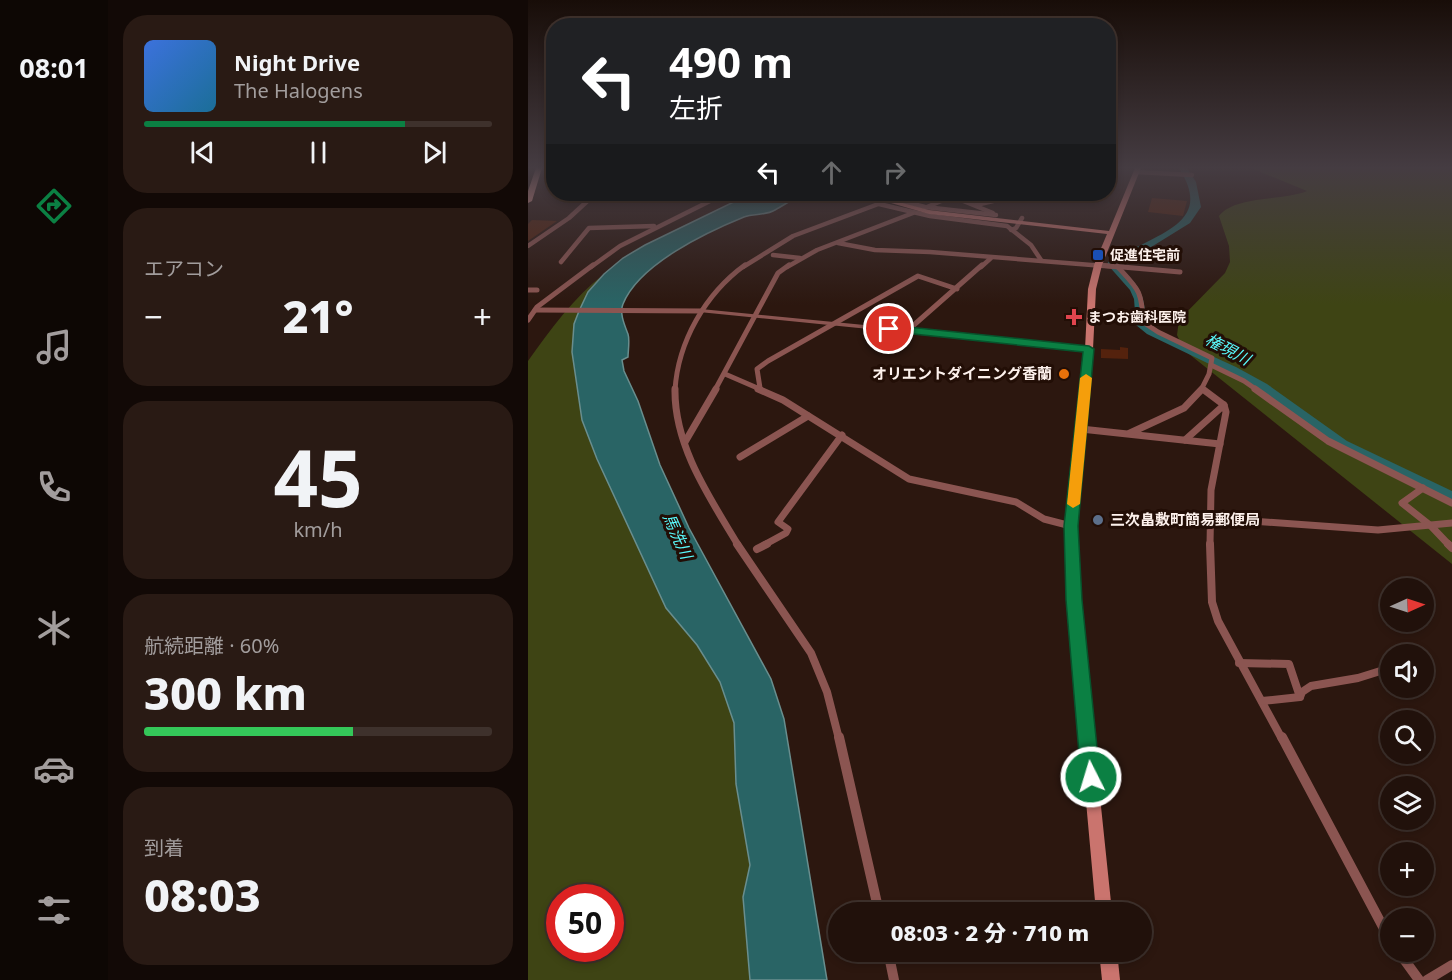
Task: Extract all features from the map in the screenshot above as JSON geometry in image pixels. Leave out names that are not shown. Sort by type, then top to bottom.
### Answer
[{"type":"main road","points":[[948,214],[1021,220],[1112,233]]},
{"type":"main road","points":[[1103,902],[1076,624],[1071,526],[1089,349],[1090,297],[1120,214]]},
{"type":"main road","points":[[1109,962],[1111,980]]},
{"type":"street","points":[[528,246],[574,214]]},
{"type":"street","points":[[528,320],[534,310],[620,246],[684,214]]},
{"type":"street","points":[[845,214],[802,231],[747,262],[721,285],[701,311],[678,361],[674,388],[678,422],[692,462],[748,561],[812,654],[827,692],[877,902]]},
{"type":"street","points":[[685,442],[725,374],[778,273],[800,258],[911,214]]},
{"type":"street","points":[[919,214],[999,224],[1031,244],[1041,260]]},
{"type":"street","points":[[1011,230],[1021,220]]},
{"type":"street","points":[[561,262],[589,228],[641,228],[656,225]]},
{"type":"street","points":[[838,243],[875,250],[1041,260],[1180,272]]},
{"type":"street","points":[[773,255],[800,258]]},
{"type":"street","points":[[907,331],[991,258]]},
{"type":"street","points":[[1116,266],[1137,288],[1142,298],[1143,322],[1244,381],[1328,441],[1452,502]]},
{"type":"street","points":[[760,388],[757,369],[918,276],[957,288]]},
{"type":"street","points":[[528,290],[537,290]]},
{"type":"street","points":[[534,310],[701,311],[1089,349]]},
{"type":"street","points":[[1130,433],[1166,418],[1188,405],[1204,390],[1212,362]]},
{"type":"street","points":[[725,374],[760,388],[842,435],[890,469],[909,479],[1016,502],[1044,519],[1071,526]]},
{"type":"street","points":[[1204,390],[1224,405],[1226,420],[1211,490],[1209,570],[1212,602],[1218,621],[1239,663],[1297,764],[1380,925]]},
{"type":"street","points":[[1185,440],[1224,405]]},
{"type":"street","points":[[740,457],[808,416]]},
{"type":"street","points":[[1081,429],[1221,444]]},
{"type":"street","points":[[757,549],[786,533],[788,529],[778,522],[842,435]]},
{"type":"street","points":[[1423,488],[1402,503],[1431,526],[1452,548]]},
{"type":"street","points":[[1210,518],[1378,530],[1451,525]]},
{"type":"street","points":[[1239,663],[1288,664],[1300,697]]},
{"type":"street","points":[[1300,697],[1302,692],[1311,686],[1358,678],[1380,671]]},
{"type":"street","points":[[1262,701],[1300,697]]},
{"type":"street","points":[[890,962],[894,980]]},
{"type":"street","points":[[1406,962],[1419,980]]},
{"type":"street","points":[[1427,980],[1452,966]]},
{"type":"green space","points":[[1221,214],[1452,214],[1452,564],[1184,350],[1177,335],[1179,320],[1225,273],[1230,262],[1229,246],[1219,216]]},
{"type":"green space","points":[[604,274],[588,292],[572,352],[582,420],[666,608],[697,645],[720,682],[734,723],[736,784],[750,865],[743,897],[750,980],[528,980],[528,361],[563,314]]},
{"type":"water","name":"馬洗川","points":[[709,214],[764,214],[744,217],[712,231],[676,251],[643,276],[631,289],[622,308],[629,342],[628,357],[622,360],[624,371],[638,401],[660,465],[689,528],[771,679],[784,719],[827,980],[750,980],[743,897],[750,865],[736,784],[734,723],[720,682],[697,645],[666,608],[597,459],[582,420],[572,352],[574,324],[588,292],[604,274],[623,258]]},
{"type":"building","points":[[1163,214],[1184,214],[1183,216]]},
{"type":"building","points":[[532,220],[557,221],[528,241],[528,224]]},
{"type":"building","points":[[1120,347],[1128,348],[1128,359],[1101,358],[1101,349],[1120,350]]},
{"type":"waterway","name":"権現川","points":[[1192,214],[1187,221],[1145,247],[1119,255],[1112,264],[1135,289],[1139,299],[1140,323],[1151,332],[1232,370],[1262,387],[1342,444],[1452,497]]},
{"type":"slow traffic","points":[[1073,504],[1086,378]]},
{"type":"place","name":"促進住宅前","points":[[1098,255]]},
{"type":"place","name":"まつお歯科医院","points":[[1074,317]]},
{"type":"place","name":"オリエントダイニング香蘭","points":[[1064,374]]},
{"type":"place","name":"三次畠敷町簡易郵便局","points":[[1098,520]]},
{"type":"route","points":[[889,329],[1089,349],[1071,526],[1074,600],[1091,777]]}]
